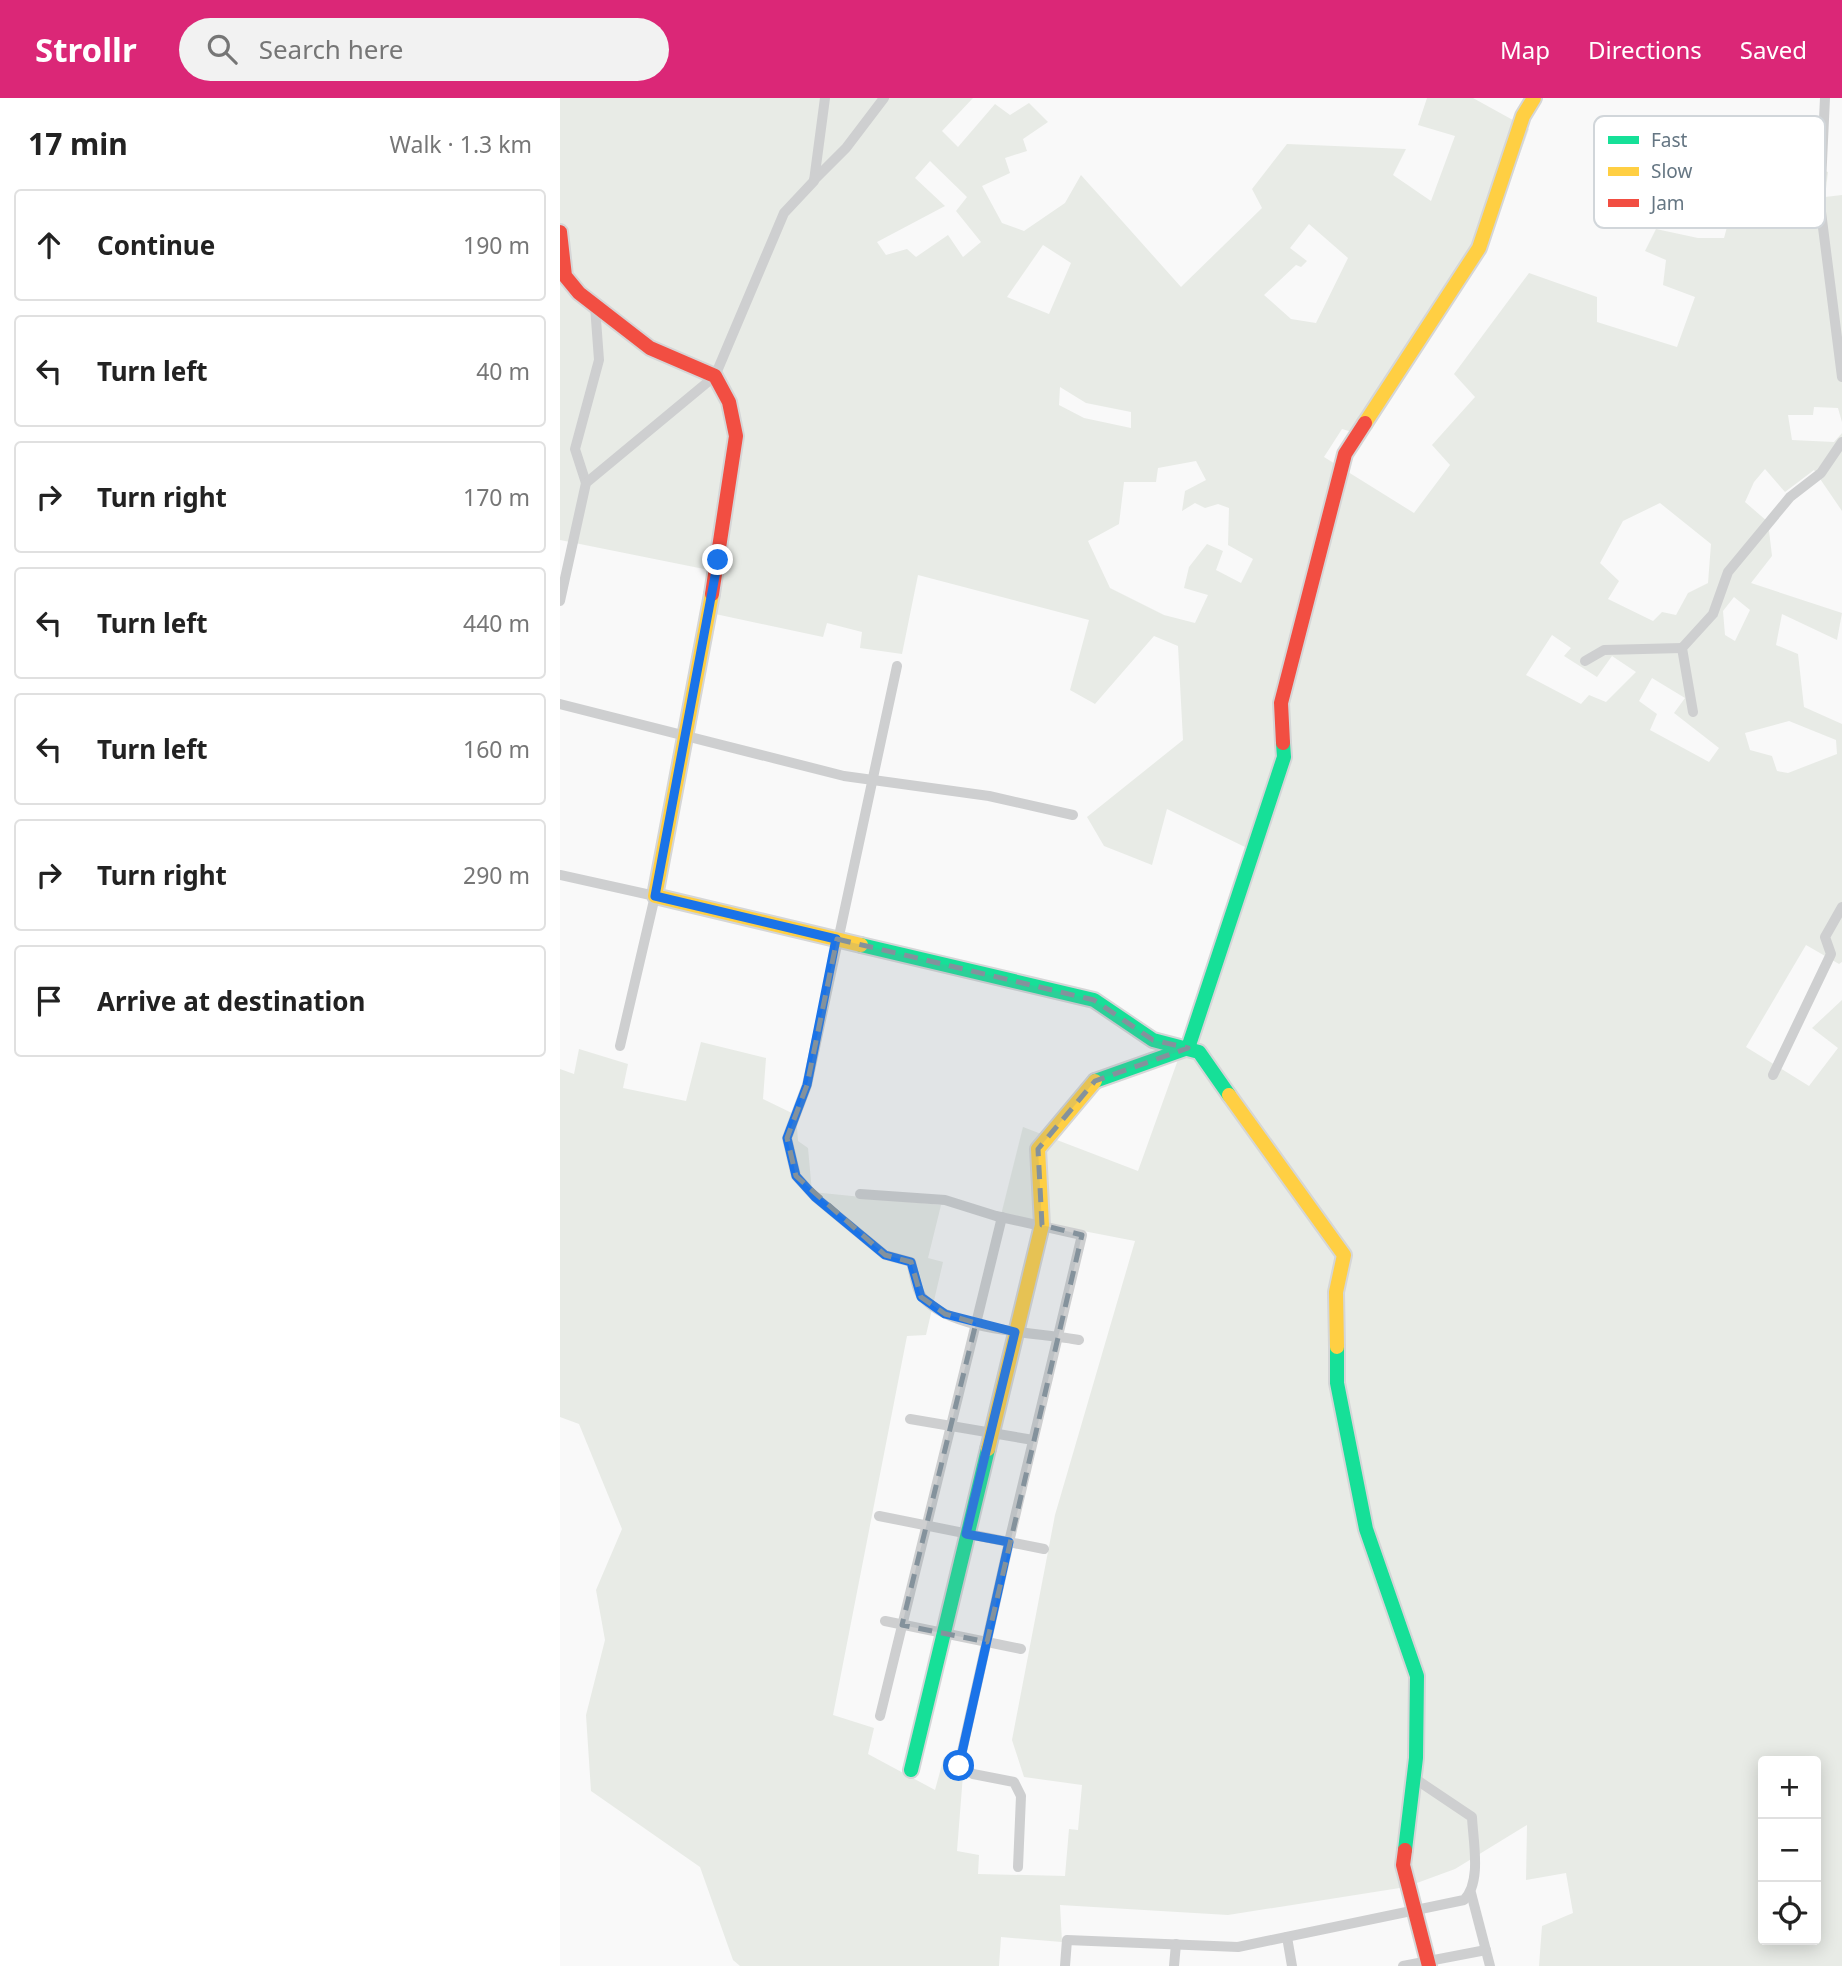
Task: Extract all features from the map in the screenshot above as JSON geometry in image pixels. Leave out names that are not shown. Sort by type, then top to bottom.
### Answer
[{"type":"street","points":[[814,181],[825,98]]},
{"type":"street","points":[[586,483],[715,376],[784,213],[846,149],[884,98]]},
{"type":"street","points":[[1188,1048],[1284,757],[1281,703],[1345,454],[1479,248],[1523,116],[1534,98]]},
{"type":"street","points":[[1824,116],[1825,98]]},
{"type":"street","points":[[1823,228],[1842,377]]},
{"type":"street","points":[[560,232],[565,276],[579,293],[650,348],[715,376],[729,402],[736,436],[718,560],[655,896],[620,1046]]},
{"type":"street","points":[[560,601],[586,483],[575,449],[599,360],[595,306]]},
{"type":"street","points":[[1585,661],[1604,650],[1682,648],[1713,614],[1728,572],[1790,497],[1821,473],[1842,442]]},
{"type":"street","points":[[1682,648],[1693,712]]},
{"type":"street","points":[[897,666],[836,939],[807,1085],[787,1138],[796,1176],[815,1197],[885,1255],[911,1262],[921,1297],[945,1314],[1015,1332],[1079,1340]]},
{"type":"street","points":[[560,704],[844,776],[989,796],[1073,815]]},
{"type":"street","points":[[560,876],[1094,1000],[1153,1041],[1199,1052],[1344,1255],[1335,1293],[1337,1384],[1366,1530],[1417,1676],[1414,1778],[1403,1865],[1428,1964]]},
{"type":"street","points":[[1773,1075],[1830,954],[1825,937],[1842,907]]},
{"type":"street","points":[[911,1770],[1041,1225],[1038,1149],[1096,1082],[1188,1048]]},
{"type":"street","points":[[860,1194],[945,1200],[1002,1217],[1082,1235],[959,1766],[973,1774],[1014,1782],[1021,1796],[1018,1867]]},
{"type":"street","points":[[880,1716],[1002,1217]]},
{"type":"street","points":[[910,1419],[1033,1440]]},
{"type":"street","points":[[879,1516],[1044,1549]]},
{"type":"street","points":[[885,1621],[1021,1649]]},
{"type":"street","points":[[1414,1778],[1472,1817],[1475,1864],[1471,1894],[1490,1966]]},
{"type":"street","points":[[1065,1966],[1067,1940],[1238,1947],[1464,1900],[1471,1894]]},
{"type":"street","points":[[1287,1937],[1292,1966]]},
{"type":"street","points":[[1174,1966],[1176,1944]]},
{"type":"street","points":[[1403,1966],[1428,1964],[1486,1950]]},
{"type":"highlighted area","points":[[837,939],[1094,1000],[1153,1040],[1188,1048],[1095,1081],[1038,1149],[1042,1225],[1082,1235],[987,1642],[902,1625],[976,1323],[945,1314],[921,1297],[911,1262],[885,1255],[796,1176],[787,1138],[807,1085]]},
{"type":"shaded area","points":[[560,98],[973,98],[942,131],[958,147],[995,104],[1010,115],[1029,103],[1048,122],[1023,139],[1027,151],[1005,158],[1010,173],[982,186],[1002,223],[1024,231],[1065,203],[1081,175],[1181,287],[1262,208],[1252,189],[1287,144],[1406,149],[1393,175],[1431,201],[1455,136],[1418,125],[1427,98],[1473,98],[1529,129],[1481,260],[1362,435],[1342,429],[1324,457],[1414,513],[1450,465],[1432,445],[1475,397],[1454,374],[1529,273],[1597,297],[1597,322],[1677,347],[1695,297],[1663,285],[1666,260],[1645,251],[1656,229],[1698,238],[1724,238],[1727,228],[1825,228],[1825,197],[1842,195],[1842,422],[1838,408],[1814,407],[1813,415],[1788,415],[1792,440],[1834,442],[1842,433],[1842,511],[1814,470],[1785,492],[1765,469],[1754,482],[1745,502],[1768,522],[1772,556],[1751,583],[1842,613],[1837,640],[1782,614],[1776,645],[1798,654],[1804,707],[1842,724],[1842,962],[1839,964],[1806,945],[1746,1047],[1809,1086],[1838,1048],[1812,1028],[1842,1000],[1842,1966],[1539,1966],[1542,1926],[1573,1913],[1566,1873],[1526,1880],[1527,1825],[1455,1869],[1406,1887],[1228,1915],[1060,1905],[1062,1942],[1001,1937],[999,1966],[740,1966],[733,1960],[700,1867],[591,1791],[586,1715],[605,1640],[596,1590],[622,1529],[579,1424],[560,1417],[560,1069],[574,1074],[579,1049],[628,1064],[623,1088],[686,1101],[701,1042],[766,1058],[763,1099],[796,1115],[798,1141],[808,1148],[812,1192],[941,1205],[928,1258],[943,1262],[926,1335],[907,1336],[833,1715],[874,1728],[868,1754],[935,1790],[944,1757],[964,1762],[957,1851],[979,1855],[978,1874],[1065,1876],[1069,1829],[1078,1830],[1082,1785],[1024,1777],[1012,1740],[1055,1515],[1135,1241],[1001,1215],[1023,1127],[1138,1171],[1236,898],[1247,848],[1167,809],[1152,865],[1104,846],[1087,817],[1183,740],[1178,646],[1154,636],[1095,704],[1070,690],[1089,620],[918,575],[902,654],[860,648],[862,632],[827,623],[823,637],[706,612],[714,571],[560,540]],"holes":[[[930,161],[967,197],[956,211],[981,242],[963,257],[948,235],[916,257],[907,249],[886,255],[877,242],[945,206],[915,178]],[[1309,224],[1348,258],[1316,323],[1291,319],[1264,295],[1296,265],[1301,267],[1307,261],[1290,248]],[[1043,245],[1071,263],[1049,314],[1007,297]],[[1060,387],[1086,403],[1131,412],[1131,428],[1084,418],[1059,405]],[[1196,461],[1206,480],[1185,491],[1182,511],[1195,503],[1205,508],[1218,504],[1229,508],[1228,545],[1253,559],[1241,583],[1216,570],[1223,551],[1207,544],[1189,567],[1184,588],[1208,595],[1195,623],[1164,615],[1110,588],[1088,541],[1119,524],[1124,482],[1156,482],[1158,468]],[[1660,503],[1711,544],[1708,583],[1688,593],[1676,615],[1662,612],[1653,621],[1608,599],[1619,581],[1600,563],[1623,521]],[[1734,597],[1750,610],[1735,641],[1725,635],[1723,611]],[[1552,635],[1571,648],[1564,656],[1597,677],[1612,656],[1636,672],[1606,702],[1589,695],[1581,704],[1526,675]],[[1652,678],[1685,698],[1674,713],[1719,748],[1709,762],[1650,730],[1657,714],[1639,701]],[[1789,721],[1836,740],[1837,754],[1788,773],[1777,771],[1772,756],[1750,750],[1745,733]]]},
{"type":"shaded area","points":[[1825,171],[1828,172],[1825,197]]},
{"type":"traffic: fast","points":[[1095,1081],[1188,1048],[1284,757],[1283,743]]},
{"type":"traffic: fast","points":[[861,945],[1094,1000],[1153,1040],[1199,1052],[1229,1095]]},
{"type":"traffic: fast","points":[[1337,1347],[1337,1383],[1366,1529],[1417,1676],[1416,1758],[1405,1850]]},
{"type":"traffic: fast","points":[[911,1770],[988,1449]]},
{"type":"traffic: slow","points":[[1365,423],[1479,248],[1523,116],[1534,98]]},
{"type":"traffic: slow","points":[[712,594],[655,896],[861,945]]},
{"type":"traffic: slow","points":[[988,1449],[1042,1225],[1038,1149],[1095,1081]]},
{"type":"traffic: slow","points":[[1229,1095],[1344,1255],[1336,1292],[1337,1347]]},
{"type":"traffic: jam","points":[[560,232],[565,276],[579,293],[650,348],[715,376],[729,402],[736,436],[712,594]]},
{"type":"traffic: jam","points":[[1283,743],[1281,703],[1345,454],[1365,423]]},
{"type":"traffic: jam","points":[[1405,1850],[1403,1865],[1429,1966]]},
{"type":"route","points":[[718,560],[655,896],[836,939],[807,1085],[787,1138],[796,1176],[815,1197],[885,1255],[911,1262],[921,1297],[945,1314],[1015,1332],[966,1534],[1009,1542],[959,1766]]}]
